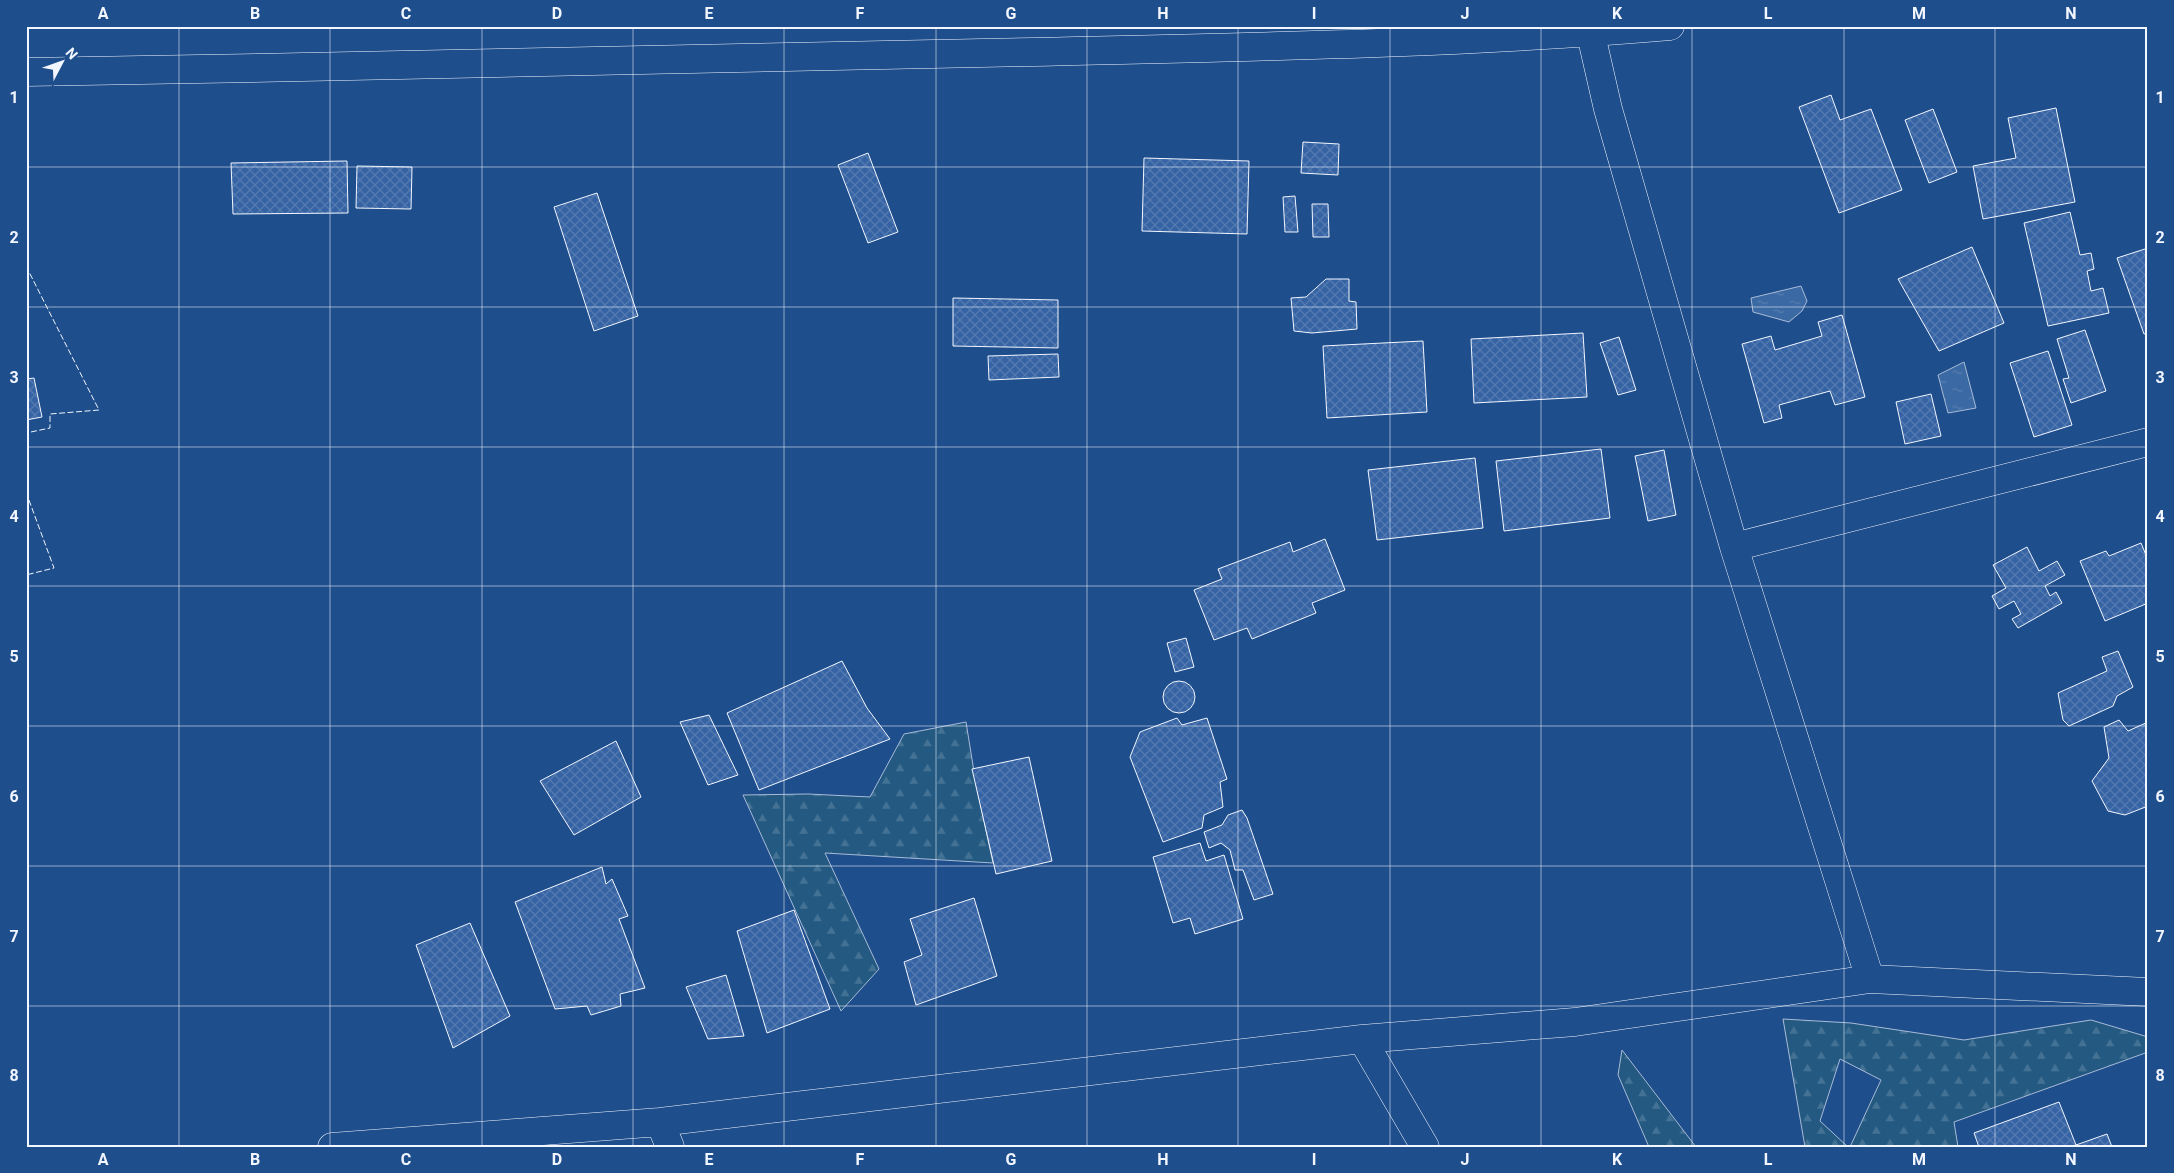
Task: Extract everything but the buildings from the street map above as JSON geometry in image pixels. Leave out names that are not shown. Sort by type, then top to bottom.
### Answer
[{"type":"street","points":[[26,72],[656,62],[1281,46],[1670,26]]},
{"type":"street","points":[[1589,30],[1608,109],[1734,547],[1870,979]]},
{"type":"street","points":[[1734,547],[2148,442]]},
{"type":"street","points":[[332,1147],[665,1135],[1362,1039],[1575,1022],[1870,979],[2148,992]]},
{"type":"street","points":[[1362,1039],[1425,1147]]},
{"type":"green space","points":[[966,722],[976,784],[993,863],[825,853],[879,969],[841,1011],[743,795],[808,794],[870,797],[904,734]]},
{"type":"green space","points":[[1783,1019],[1851,1023],[1964,1040],[2091,1020],[2148,1037],[2148,1052],[1954,1122],[1958,1147],[1850,1147],[1881,1080],[1840,1059],[1820,1121],[1848,1147],[1805,1147]]},
{"type":"green space","points":[[1622,1050],[1696,1147],[1649,1147],[1618,1075]]},
{"type":"water","points":[[1801,286],[1807,301],[1802,311],[1789,322],[1753,312],[1751,298]]},
{"type":"water","points":[[1964,362],[1976,408],[1948,413],[1938,375]]},
{"type":"fence","points":[[26,266],[99,410],[50,414],[50,428],[26,433]]},
{"type":"fence","points":[[26,492],[54,568],[26,575]]}]
